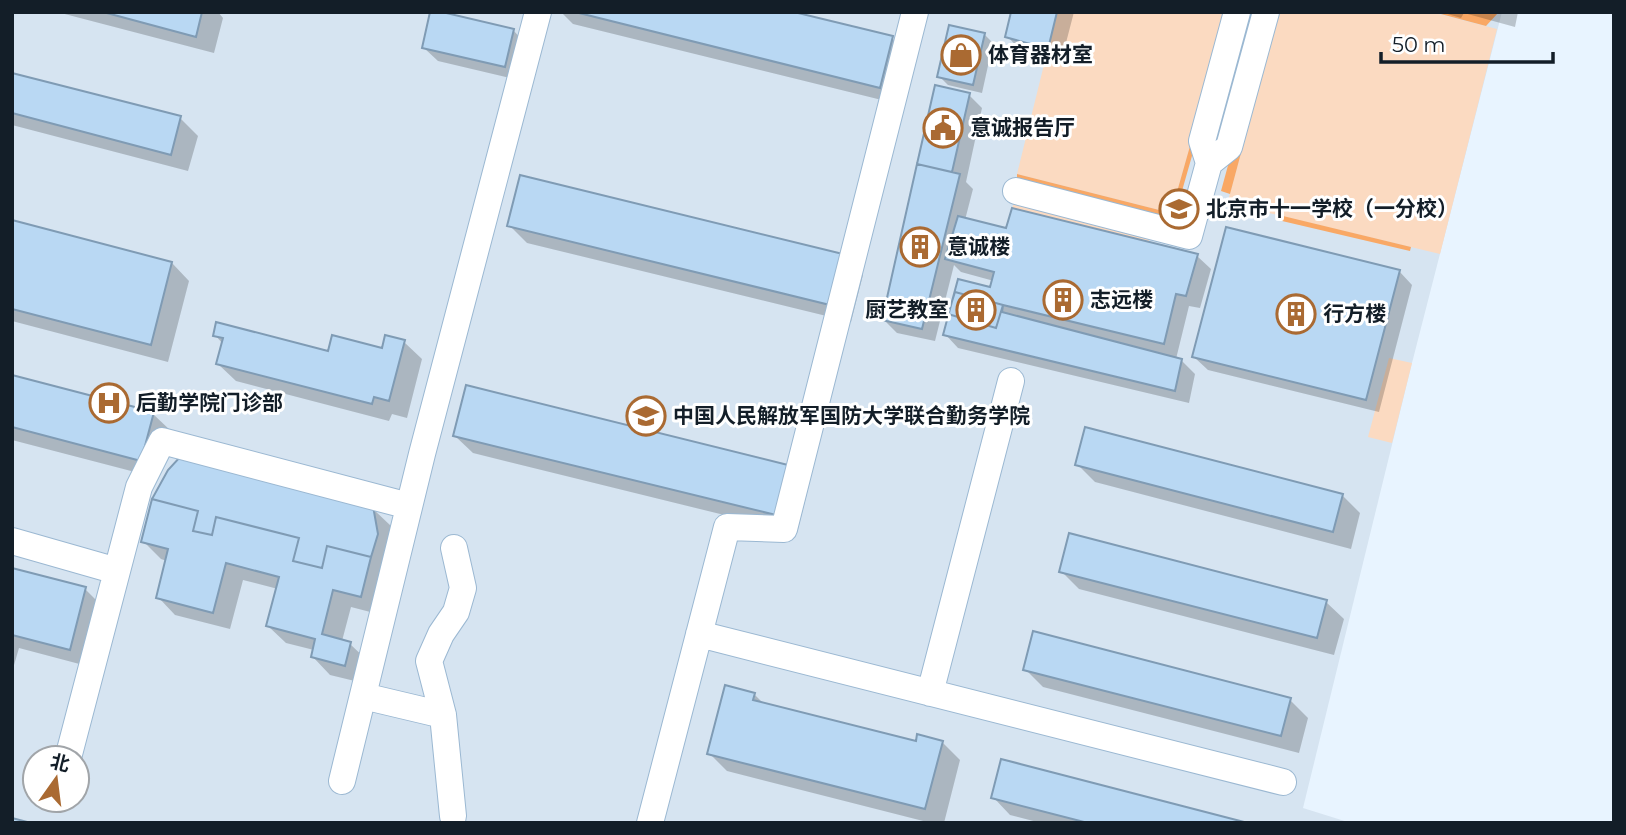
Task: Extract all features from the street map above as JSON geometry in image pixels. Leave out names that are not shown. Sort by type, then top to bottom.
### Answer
[{"type":"street","points":[[342,781],[409,506],[538,12]]},
{"type":"street","points":[[650,823],[727,527],[784,529],[915,12]]},
{"type":"street","points":[[1016,191],[1189,236],[1209,163],[1202,141],[1237,12]]},
{"type":"street","points":[[1209,163],[1229,147],[1266,12]]},
{"type":"street","points":[[930,693],[1011,381]]},
{"type":"street","points":[[72,744],[139,487],[163,441],[409,506]]},
{"type":"street","points":[[12,541],[117,571]]},
{"type":"street","points":[[453,816],[443,715],[429,662],[441,634],[456,612],[463,588],[454,548]]},
{"type":"street","points":[[699,634],[1283,782]]},
{"type":"street","points":[[363,695],[443,715]]},
{"type":"shaded area","name":"中国人民解放军国防大学联合勤务学院","points":[[12,12],[1502,12],[1412,363],[1303,808],[1351,823],[12,823]]},
{"type":"shaded area","points":[[1057,12],[1228,12],[1171,213],[1017,174]]},
{"type":"shaded area","points":[[1228,12],[1233,12],[1174,219],[1017,179],[1017,174],[1171,213]]},
{"type":"shaded area","points":[[1270,12],[1279,12],[1230,194],[1221,191]]},
{"type":"shaded area","points":[[1279,12],[1431,12],[1497,29],[1440,254],[1228,201]]},
{"type":"shaded area","points":[[1433,12],[1496,12],[1498,13],[1486,26]]},
{"type":"shaded area","points":[[1014,203],[1149,237],[1149,242],[1012,208]]},
{"type":"shaded area","points":[[1283,216],[1411,247],[1410,251],[1282,221]]},
{"type":"shaded area","points":[[1389,358],[1412,363],[1392,443],[1368,437]]},
{"type":"building","points":[[103,12],[202,12],[196,37]]},
{"type":"building","points":[[430,12],[442,12],[514,29],[505,67],[422,48]]},
{"type":"building","points":[[575,12],[794,12],[893,36],[880,88]]},
{"type":"building","points":[[1011,12],[1057,12],[1048,49],[1005,37]]},
{"type":"building","name":"体育器材室","points":[[949,25],[985,33],[973,85],[937,77]]},
{"type":"building","points":[[12,73],[181,116],[171,155],[12,113]]},
{"type":"building","name":"意诚报告厅","points":[[935,85],[970,93],[952,172],[917,164]]},
{"type":"building","name":"意诚楼","points":[[917,164],[960,174],[922,329],[882,320]]},
{"type":"building","points":[[520,175],[847,255],[834,306],[507,226]]},
{"type":"building","name":"志远楼","points":[[1012,208],[1198,254],[1186,296],[1176,294],[1164,344],[1003,305],[1002,312],[1182,359],[1175,391],[943,335],[958,279],[990,287],[994,272],[945,259],[958,216],[1006,228]]},
{"type":"building","points":[[12,220],[172,262],[151,345],[12,309]]},
{"type":"building","name":"行方楼","points":[[1226,227],[1400,270],[1366,400],[1192,357]]},
{"type":"building","name":"厨艺教室","points":[[955,292],[1003,305],[996,328],[948,314]]},
{"type":"building","points":[[216,322],[328,351],[332,335],[382,348],[385,335],[405,340],[389,401],[374,397],[372,404],[216,364],[223,338],[213,336]]},
{"type":"building","points":[[12,375],[154,412],[141,461],[12,427]]},
{"type":"building","points":[[466,385],[792,466],[780,516],[453,436]]},
{"type":"building","points":[[1085,427],[1343,494],[1333,532],[1075,465]]},
{"type":"building","points":[[180,457],[373,506],[378,534],[371,557],[327,546],[322,568],[293,561],[299,538],[216,517],[212,535],[193,531],[198,511],[152,499],[168,470]]},
{"type":"building","points":[[152,499],[198,511],[193,531],[212,535],[216,517],[299,538],[293,561],[322,568],[327,546],[371,557],[361,597],[333,590],[322,634],[351,642],[345,666],[311,657],[315,639],[266,626],[279,577],[226,563],[213,613],[156,598],[168,549],[141,542]]},
{"type":"building","points":[[1069,533],[1327,600],[1317,638],[1059,572]]},
{"type":"building","points":[[12,568],[86,587],[70,650],[12,635]]},
{"type":"building","points":[[1033,631],[1291,698],[1281,736],[1023,670]]},
{"type":"building","points":[[725,685],[755,693],[753,700],[916,741],[917,734],[943,741],[925,809],[707,754]]},
{"type":"building","points":[[1001,759],[1248,823],[1088,823],[991,798]]},
{"type":"building","points":[[12,818],[31,823],[12,823]]},
{"type":"place","name":"体育器材室","points":[[961,55]]},
{"type":"place","name":"意诚报告厅","points":[[943,128]]},
{"type":"place","name":"北京市十一学校（一分校）","points":[[1179,209]]},
{"type":"place","name":"意诚楼","points":[[920,247]]},
{"type":"place","name":"志远楼","points":[[1063,300]]},
{"type":"place","name":"厨艺教室","points":[[976,310]]},
{"type":"place","name":"行方楼","points":[[1296,314]]},
{"type":"place","name":"后勤学院门诊部","points":[[109,403]]},
{"type":"place","name":"中国人民解放军国防大学联合勤务学院","points":[[646,416]]}]
